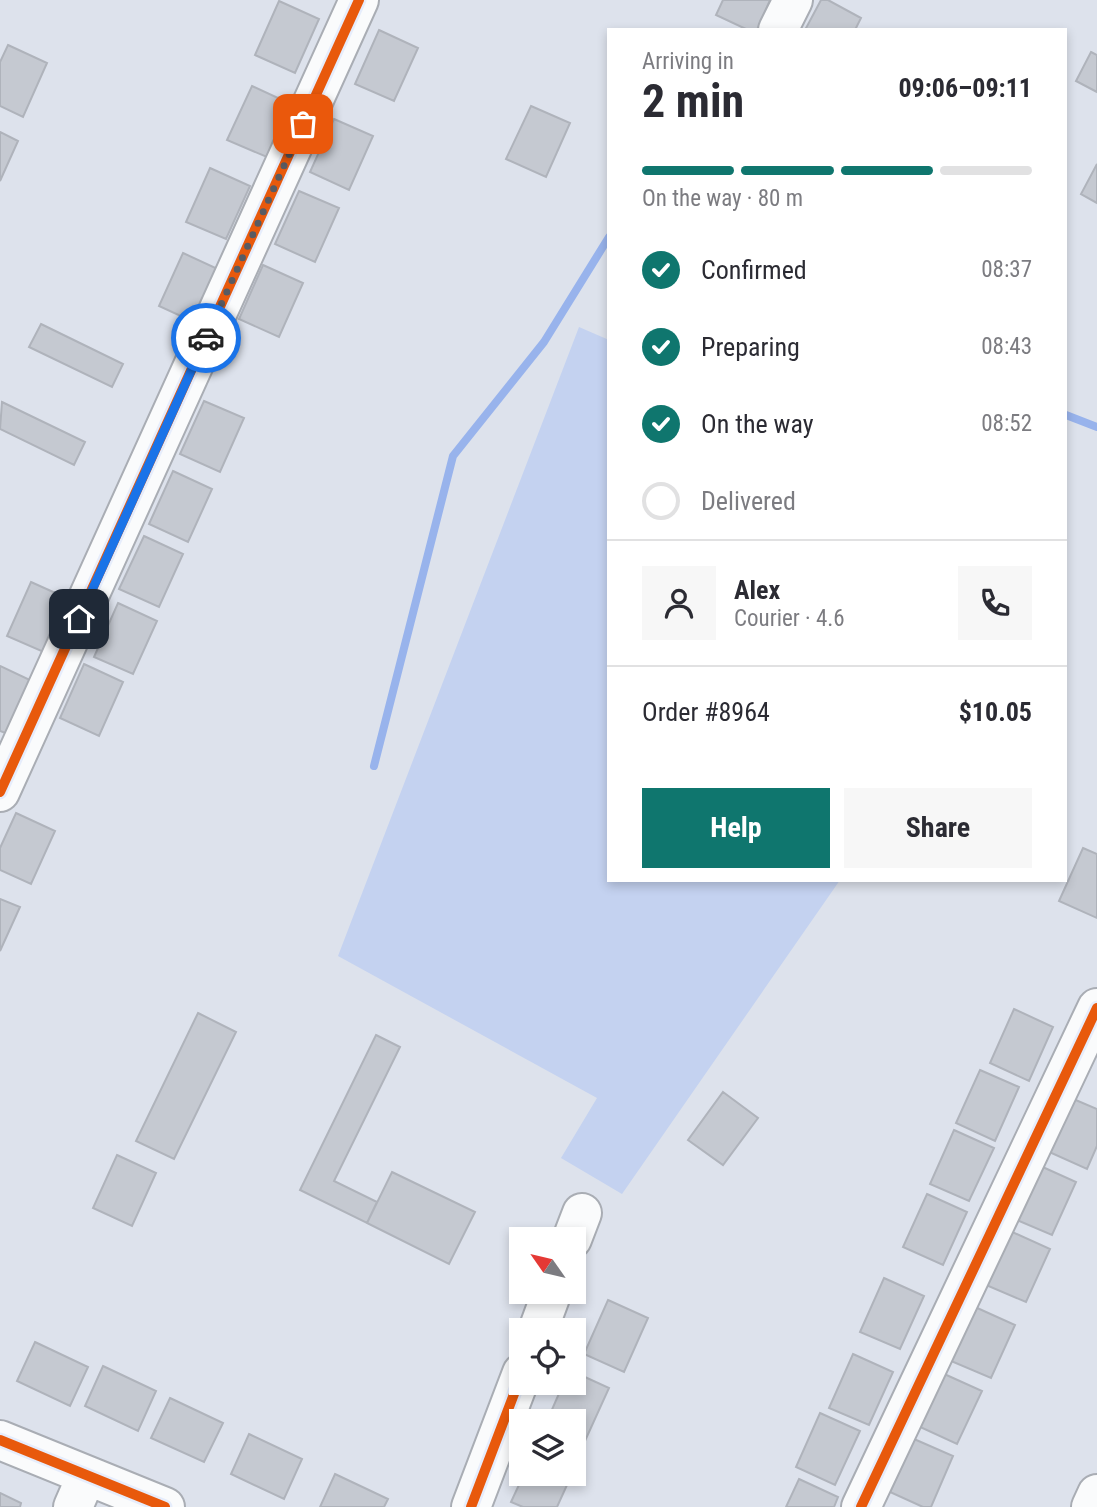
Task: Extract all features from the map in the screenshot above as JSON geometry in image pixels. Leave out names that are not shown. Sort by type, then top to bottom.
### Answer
[{"type":"street","points":[[0,792],[359,0]]},
{"type":"street","points":[[779,28],[793,0]]},
{"type":"street","points":[[861,1507],[1097,1008]]},
{"type":"street","points":[[471,1507],[514,1395]]},
{"type":"street","points":[[0,1440],[79,1492],[165,1507]]},
{"type":"street","points":[[1091,1507],[1097,1494]]},
{"type":"shaded area","points":[[579,327],[607,339],[607,882],[839,882],[622,1194],[561,1158],[597,1098],[338,956]]},
{"type":"building","points":[[723,0],[770,0],[758,28],[744,28],[716,15]]},
{"type":"building","points":[[821,0],[828,0],[861,18],[856,28],[806,28]]},
{"type":"building","points":[[279,1],[319,19],[295,73],[255,55]]},
{"type":"building","points":[[379,30],[418,48],[394,101],[355,84]]},
{"type":"building","points":[[8,45],[47,63],[23,117],[0,106],[0,62]]},
{"type":"building","points":[[1091,52],[1097,55],[1097,92],[1076,81]]},
{"type":"building","points":[[252,86],[291,104],[267,157],[227,140]]},
{"type":"building","points":[[531,106],[570,123],[546,177],[506,159]]},
{"type":"building","points":[[334,119],[373,136],[349,190],[310,172]]},
{"type":"building","points":[[0,132],[18,141],[0,181]]},
{"type":"building","points":[[1097,164],[1097,203],[1081,194]]},
{"type":"building","points":[[210,168],[250,186],[226,239],[186,222]]},
{"type":"building","points":[[299,191],[339,208],[315,262],[275,244]]},
{"type":"building","points":[[183,253],[222,271],[198,324],[159,306]]},
{"type":"building","points":[[263,265],[303,283],[279,337],[239,319]]},
{"type":"building","points":[[41,324],[123,364],[112,387],[29,347]]},
{"type":"building","points":[[204,401],[244,418],[220,472],[180,454]]},
{"type":"building","points":[[2,402],[85,442],[74,465],[0,429]]},
{"type":"building","points":[[173,471],[212,489],[188,542],[149,524]]},
{"type":"building","points":[[144,536],[183,554],[159,607],[119,589]]},
{"type":"building","points":[[31,582],[71,600],[46,653],[7,636]]},
{"type":"building","points":[[118,603],[157,621],[133,674],[94,657]]},
{"type":"building","points":[[84,664],[123,682],[99,736],[60,718]]},
{"type":"building","points":[[0,666],[32,681],[8,734],[0,731]]},
{"type":"building","points":[[16,813],[55,831],[31,884],[0,870],[0,848]]},
{"type":"building","points":[[1083,848],[1097,854],[1097,918],[1059,901]]},
{"type":"building","points":[[0,899],[20,907],[0,951]]},
{"type":"building","points":[[1014,1009],[1053,1027],[1029,1081],[990,1063]]},
{"type":"building","points":[[198,1013],[236,1032],[174,1159],[136,1141]]},
{"type":"building","points":[[376,1035],[400,1047],[334,1181],[377,1202],[367,1223],[300,1190]]},
{"type":"building","points":[[980,1070],[1019,1087],[995,1141],[956,1123]]},
{"type":"building","points":[[723,1092],[758,1118],[723,1165],[688,1140]]},
{"type":"building","points":[[1071,1098],[1097,1109],[1097,1146],[1087,1169],[1047,1151]]},
{"type":"building","points":[[954,1130],[994,1148],[969,1201],[930,1184]]},
{"type":"building","points":[[117,1155],[156,1173],[132,1226],[93,1208]]},
{"type":"building","points":[[1036,1164],[1076,1182],[1052,1235],[1012,1218]]},
{"type":"building","points":[[392,1172],[475,1212],[449,1264],[367,1223]]},
{"type":"building","points":[[927,1194],[967,1212],[943,1265],[903,1247]]},
{"type":"building","points":[[1010,1231],[1050,1249],[1026,1302],[986,1285]]},
{"type":"building","points":[[884,1278],[924,1296],[900,1349],[860,1332]]},
{"type":"building","points":[[608,1300],[648,1318],[624,1372],[586,1355]]},
{"type":"building","points":[[975,1307],[1015,1325],[991,1378],[951,1361]]},
{"type":"building","points":[[35,1342],[88,1367],[70,1406],[17,1381]]},
{"type":"building","points":[[853,1354],[893,1372],[869,1425],[829,1408]]},
{"type":"building","points":[[103,1366],[156,1391],[138,1431],[85,1406]]},
{"type":"building","points":[[942,1373],[982,1391],[957,1444],[918,1426]]},
{"type":"building","points":[[586,1377],[609,1388],[586,1439],[586,1409],[552,1409],[558,1395],[586,1395]]},
{"type":"building","points":[[170,1398],[223,1423],[204,1462],[151,1438]]},
{"type":"building","points":[[820,1413],[860,1431],[835,1485],[796,1467]]},
{"type":"building","points":[[249,1434],[302,1459],[284,1499],[231,1474]]},
{"type":"building","points":[[914,1439],[953,1456],[931,1507],[923,1507],[890,1492]]},
{"type":"building","points":[[335,1474],[388,1499],[384,1507],[320,1507]]},
{"type":"building","points":[[799,1479],[838,1497],[834,1507],[786,1507]]},
{"type":"building","points":[[518,1486],[567,1486],[557,1507],[523,1507],[511,1502]]},
{"type":"building","points":[[0,1493],[21,1503],[20,1507],[0,1507]]},
{"type":"waterway","points":[[374,766],[453,456],[544,342],[607,240]]},
{"type":"waterway","points":[[1067,415],[1097,427]]},
{"type":"cycle path","points":[[0,792],[359,0]]},
{"type":"cycle path","points":[[861,1507],[1097,1008]]},
{"type":"cycle path","points":[[471,1507],[514,1395]]},
{"type":"cycle path","points":[[0,1440],[165,1507]]},
{"type":"way so far","points":[[206,338],[303,124]]},
{"type":"route","points":[[79,619],[206,338]]}]
